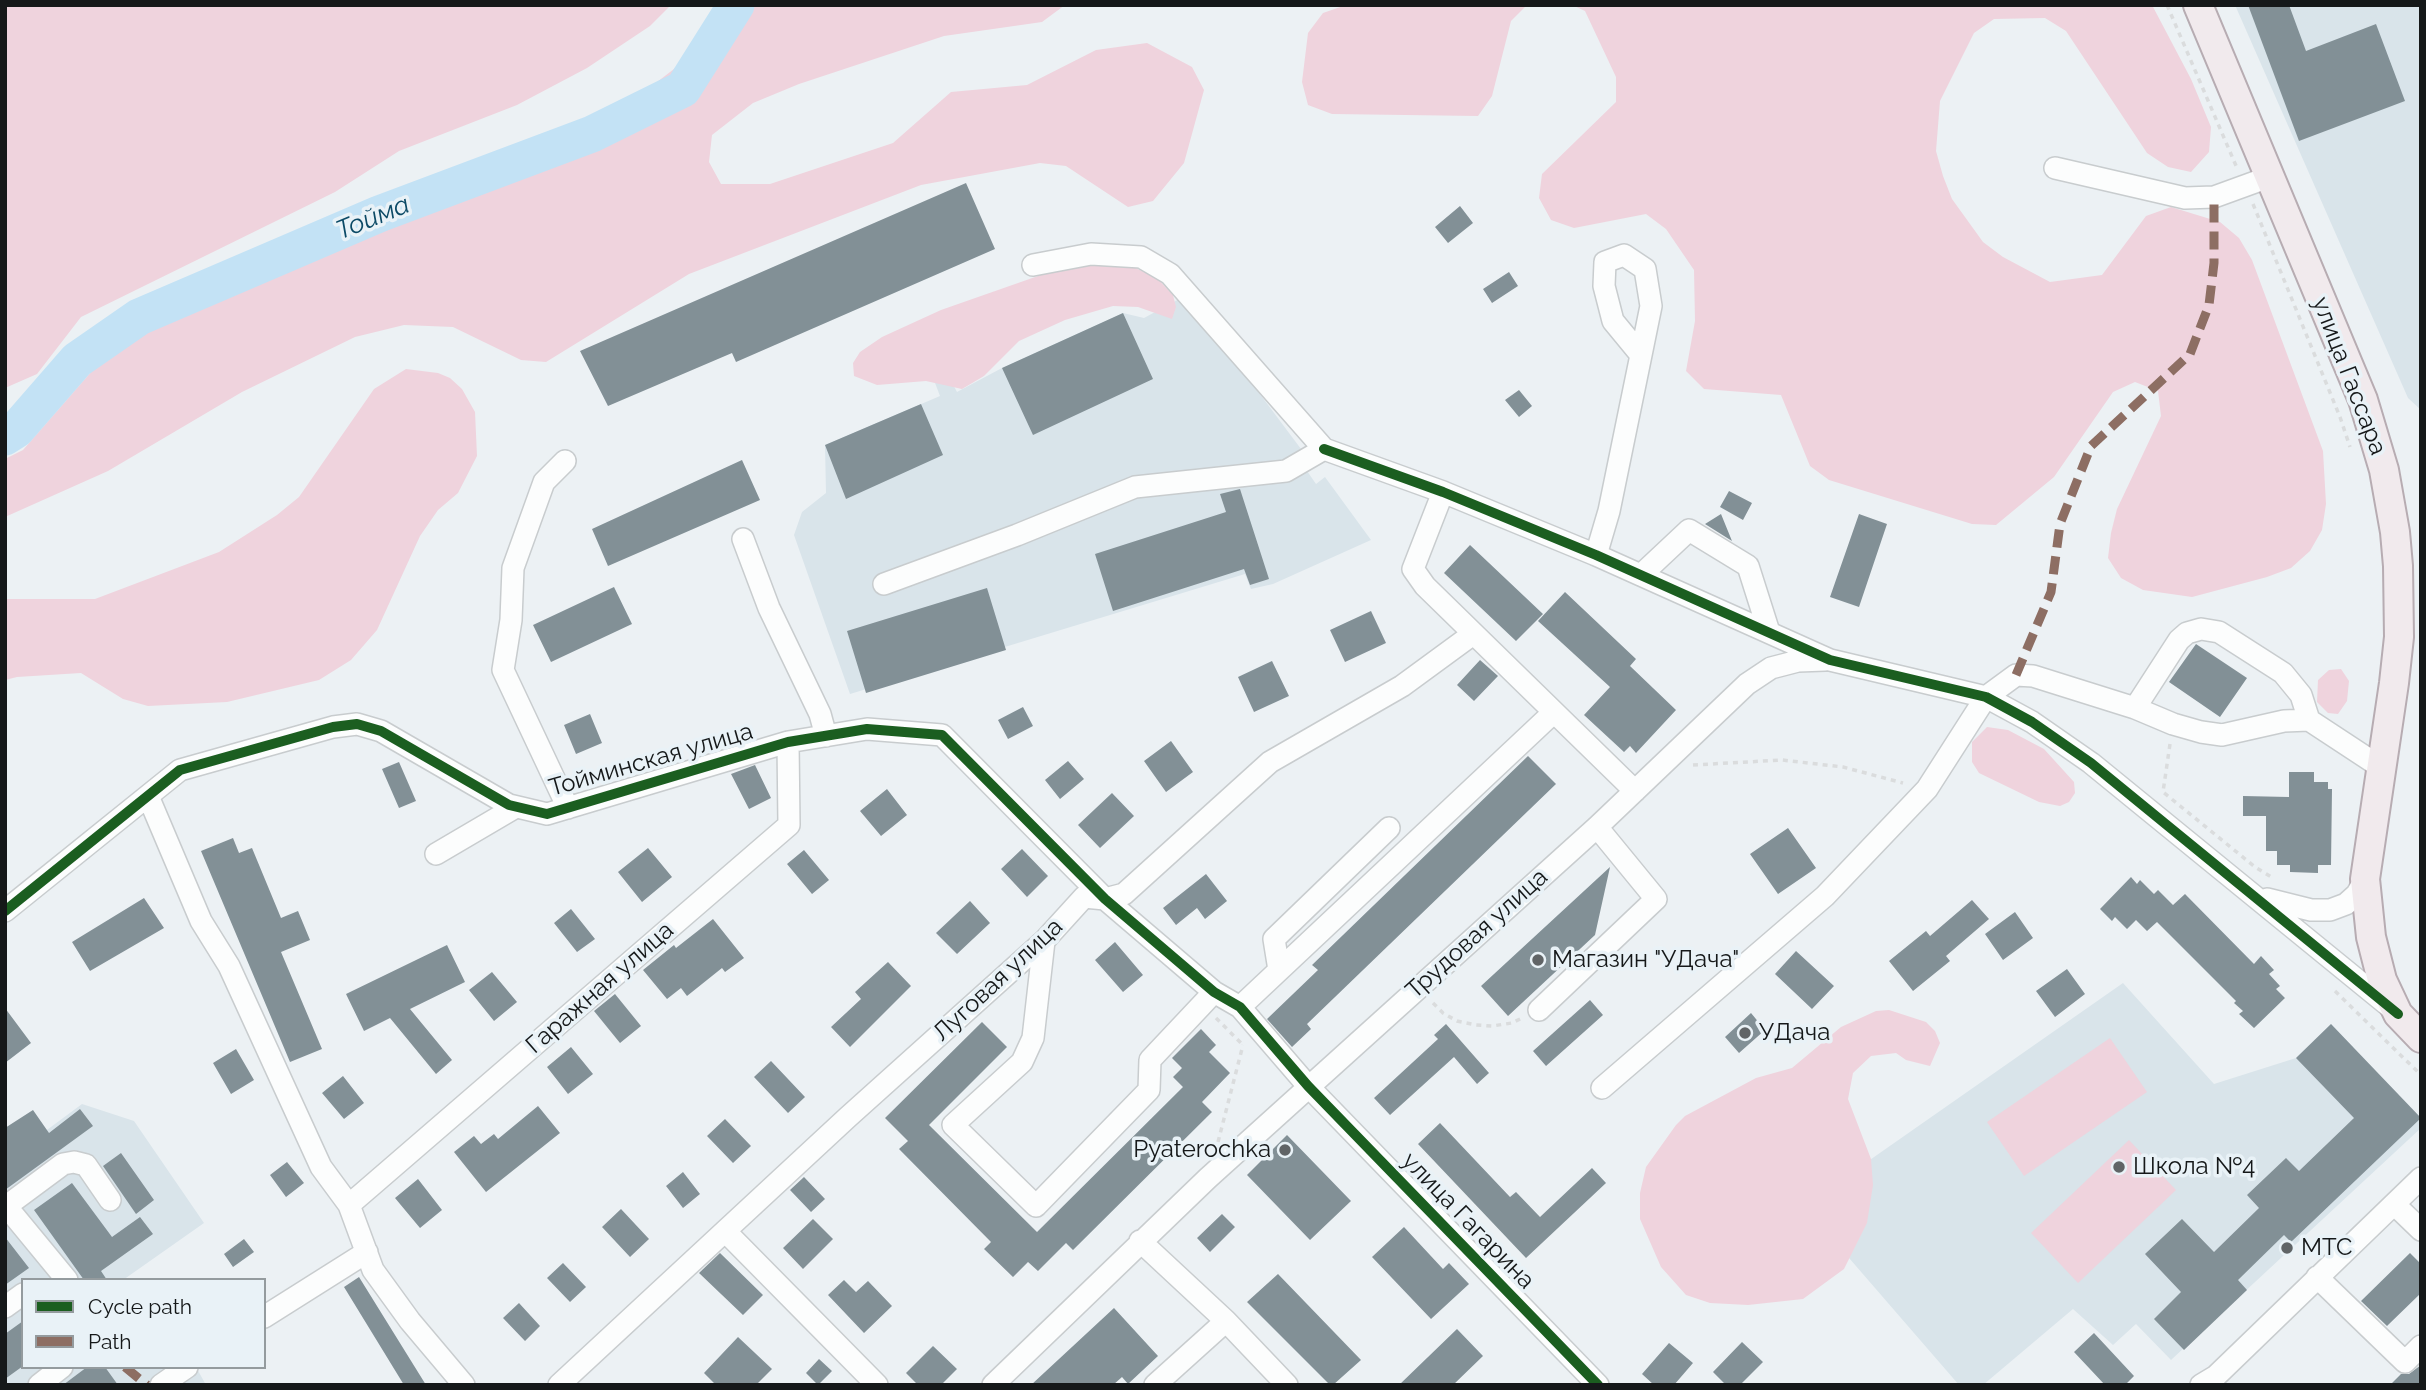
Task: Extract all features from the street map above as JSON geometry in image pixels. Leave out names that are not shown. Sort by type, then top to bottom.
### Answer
[{"type":"main road","name":"улица Гассара","points":[[2198,5],[2258,182],[2363,400],[2378,447],[2390,501],[2399,566],[2399,636],[2365,879],[2371,937],[2382,980],[2413,1027]]},
{"type":"street","points":[[2055,168],[2185,198],[2214,197],[2258,182]]},
{"type":"street","points":[[1033,265],[1091,254],[1141,257],[1170,274],[1324,449],[1443,492],[1595,555],[1830,660],[1986,697],[2032,722],[2091,763],[2256,895],[2413,1027]]},
{"type":"street","points":[[1595,555],[1609,511],[1641,355]]},
{"type":"street","points":[[884,584],[1017,535],[1135,487],[1286,471],[1324,449]]},
{"type":"street","points":[[565,461],[544,482],[513,568],[511,620],[503,670],[568,808]]},
{"type":"street","points":[[1443,492],[1413,569],[1425,586],[1635,791]]},
{"type":"street","points":[[1641,575],[1689,530],[1748,566],[1769,632]]},
{"type":"street","points":[[743,539],[769,608],[820,714],[826,736]]},
{"type":"street","points":[[2135,708],[2179,640],[2188,633],[2201,629],[2219,632],[2283,673],[2301,695],[2308,720]]},
{"type":"street","name":"Луговая улица","points":[[559,1385],[724,1231],[1044,941],[1084,897],[1105,899],[1124,894],[1270,762],[1402,686],[1473,634]]},
{"type":"street","name":"Трудовая улица","points":[[993,1385],[1140,1241],[1307,1086],[1597,827],[1747,684],[1771,668],[1798,661],[1830,660]]},
{"type":"street","points":[[1602,1088],[1825,896],[1927,789],[1986,697],[2016,675],[2033,676],[2201,732],[2222,735],[2284,721],[2308,720],[2382,768]]},
{"type":"street","points":[[1240,1007],[1554,712]]},
{"type":"street","name":"Тойминская улица","points":[[5,911],[180,769],[333,727],[357,724],[382,731],[509,805],[547,814],[788,742],[867,729],[942,735],[1105,899],[1214,992]]},
{"type":"street","name":"Гаражная улица","points":[[349,1205],[789,825],[788,742]]},
{"type":"street","points":[[148,796],[201,920],[229,966],[321,1167],[349,1205],[373,1270],[410,1321],[464,1385]]},
{"type":"street","points":[[436,854],[516,807]]},
{"type":"street","points":[[1539,1010],[1656,899],[1597,827]]},
{"type":"street","points":[[1279,970],[1274,939],[1389,828]]},
{"type":"street","points":[[2256,895],[2290,906],[2330,910],[2346,904],[2357,894],[2365,879]]},
{"type":"street","points":[[1044,941],[1033,1038],[1022,1062],[953,1125],[1036,1206],[1149,1090],[1150,1060],[1214,992]]},
{"type":"street","name":"улица Гагарина","points":[[1214,992],[1240,1007],[1307,1086],[1598,1385]]},
{"type":"street","points":[[55,1275],[6,1206],[63,1164],[74,1162],[86,1165],[110,1200]]},
{"type":"street","points":[[2202,1385],[2216,1376],[2421,1178]]},
{"type":"street","points":[[2393,1204],[2421,1230]]},
{"type":"street","points":[[724,1231],[877,1385]]},
{"type":"street","points":[[1140,1241],[1226,1321],[1287,1385]]},
{"type":"street","points":[[266,1316],[367,1252]]},
{"type":"street","points":[[2317,1277],[2405,1362],[2421,1346]]},
{"type":"street","points":[[5,1307],[21,1295]]},
{"type":"street","points":[[1154,1385],[1226,1321]]},
{"type":"street","points":[[39,1385],[59,1369]]},
{"type":"street","points":[[160,1385],[184,1369]]},
{"type":"path","points":[[2166,5],[2258,182],[2352,453]]},
{"type":"path","points":[[2170,746],[2163,792],[2255,867],[2282,885]]},
{"type":"path","points":[[1687,771],[1693,765],[1782,760],[1843,767],[1927,789]]},
{"type":"path","points":[[1424,994],[1443,1013],[1457,1021],[1476,1025],[1512,1023],[1539,1010]]},
{"type":"path","points":[[1208,1178],[1243,1045]]},
{"type":"shaded area","points":[[5,5],[671,5],[650,26],[587,68],[517,105],[399,151],[335,192],[81,317],[37,374],[5,388]]},
{"type":"shaded area","points":[[757,5],[1065,5],[1042,22],[944,36],[799,84],[753,103],[712,135],[709,162],[721,184],[770,184],[893,143],[951,92],[1027,85],[1096,50],[1147,43],[1192,67],[1204,90],[1184,163],[1153,201],[1128,207],[1066,166],[1040,163],[921,185],[689,274],[546,362],[521,360],[453,327],[404,325],[355,337],[242,392],[108,471],[5,517],[5,459],[23,450],[139,317],[286,238],[622,109]]},
{"type":"shaded area","points":[[1346,5],[1527,5],[1511,21],[1492,96],[1478,116],[1332,114],[1308,105],[1302,82],[1308,33],[1323,13]]},
{"type":"shaded area","points":[[1572,5],[2152,5],[2191,79],[2211,127],[2209,152],[2191,172],[2168,167],[2147,153],[2066,31],[2045,18],[1994,19],[1974,33],[1940,101],[1936,151],[1943,176],[1952,199],[1983,242],[2003,257],[2050,282],[2102,275],[2146,216],[2171,207],[2220,222],[2239,238],[2252,260],[2323,451],[2326,504],[2322,530],[2310,551],[2291,568],[2192,597],[2143,590],[2121,578],[2108,558],[2111,533],[2117,509],[2161,416],[2158,391],[2135,382],[2113,392],[2054,477],[1996,525],[1972,524],[1829,480],[1810,466],[1781,395],[1704,389],[1686,371],[1695,321],[1694,270],[1666,229],[1646,214],[1574,228],[1551,220],[1539,198],[1542,174],[1616,102],[1616,77],[1585,11]]},
{"type":"shaded area","points":[[2235,5],[2421,5],[2421,410],[2408,398]]},
{"type":"shaded area","points":[[1080,259],[1119,261],[1156,277],[1173,295],[1176,307],[1172,319],[1138,307],[1113,306],[1065,320],[1019,341],[984,376],[962,389],[926,381],[877,385],[854,376],[853,363],[860,352],[882,337],[941,310]]},
{"type":"shaded area","points":[[1181,298],[1191,302],[1301,449],[1296,455],[1316,484],[1325,477],[1371,540],[1273,584],[1251,589],[1245,574],[850,694],[794,535],[802,512],[826,493],[825,445],[940,396],[932,375],[946,371],[957,392],[1002,368],[1123,313],[1144,318]]},
{"type":"shaded area","points":[[406,369],[438,373],[450,378],[462,389],[475,412],[477,456],[458,493],[438,510],[420,536],[377,630],[351,660],[319,680],[227,702],[148,706],[123,699],[81,673],[5,680],[5,599],[95,599],[219,552],[277,515],[299,497],[374,389]]},
{"type":"shaded area","points":[[2341,669],[2349,681],[2347,701],[2338,714],[2328,713],[2317,702],[2318,680],[2329,670]]},
{"type":"shaded area","points":[[1987,727],[2008,730],[2044,749],[2074,782],[2075,793],[2069,802],[2060,806],[2039,802],[1979,773],[1972,762],[1972,742]]},
{"type":"shaded area","name":"Школа №4","points":[[2123,983],[2214,1084],[2296,1058],[2331,1024],[2421,1120],[2421,1128],[2171,1360],[2136,1324],[2113,1345],[2073,1309],[1983,1385],[1959,1385],[1804,1206]]},
{"type":"shaded area","points":[[1889,1010],[1926,1022],[1935,1031],[1940,1043],[1930,1066],[1906,1060],[1896,1053],[1871,1056],[1853,1073],[1848,1099],[1871,1159],[1873,1185],[1867,1223],[1844,1269],[1803,1299],[1748,1305],[1710,1303],[1686,1295],[1661,1267],[1640,1219],[1640,1193],[1646,1167],[1685,1116],[1756,1078],[1792,1068],[1841,1027],[1876,1011]]},
{"type":"shaded area","points":[[2110,1038],[2147,1092],[2024,1176],[1987,1122]]},
{"type":"shaded area","points":[[82,1104],[134,1121],[204,1223],[126,1278],[21,1278],[21,1369],[197,1369],[206,1385],[5,1385],[5,1161]]},
{"type":"shaded area","points":[[2129,1140],[2176,1190],[2078,1283],[2031,1233]]},
{"type":"building","points":[[2248,5],[2289,5],[2306,51],[2376,24],[2405,101],[2299,141]]},
{"type":"building","points":[[966,183],[995,249],[736,362],[732,353],[608,406],[580,351]]},
{"type":"building","points":[[1460,206],[1473,223],[1448,243],[1435,227]]},
{"type":"building","points":[[1509,272],[1518,286],[1492,303],[1483,289]]},
{"type":"building","points":[[1123,313],[1153,379],[1033,435],[1002,368]]},
{"type":"building","points":[[1519,390],[1532,406],[1519,417],[1505,400]]},
{"type":"building","points":[[921,404],[943,455],[846,499],[825,445]]},
{"type":"building","points":[[742,460],[760,500],[608,566],[592,529]]},
{"type":"building","points":[[1240,489],[1269,579],[1250,585],[1244,569],[1113,611],[1095,554],[1226,512],[1220,494]]},
{"type":"building","points":[[1729,491],[1752,503],[1743,520],[1720,507]]},
{"type":"building","points":[[1721,514],[1732,541],[1705,524]]},
{"type":"building","points":[[1859,514],[1887,524],[1859,607],[1830,597]]},
{"type":"building","points":[[1470,545],[1543,614],[1516,641],[1444,573]]},
{"type":"building","points":[[614,587],[632,624],[551,662],[533,625]]},
{"type":"building","points":[[987,588],[1006,650],[866,693],[847,631]]},
{"type":"building","points":[[1565,592],[1636,659],[1630,666],[1676,710],[1636,753],[1630,746],[1624,752],[1584,715],[1610,687],[1538,621]]},
{"type":"building","points":[[1371,611],[1386,643],[1345,662],[1330,630]]},
{"type":"building","points":[[2196,644],[2247,678],[2220,717],[2169,682]]},
{"type":"building","points":[[1480,660],[1498,676],[1474,701],[1457,685]]},
{"type":"building","points":[[1272,661],[1289,696],[1254,712],[1238,677]]},
{"type":"building","points":[[1023,707],[1033,726],[1008,739],[998,720]]},
{"type":"building","points":[[590,714],[602,743],[576,754],[564,725]]},
{"type":"building","points":[[1171,741],[1193,772],[1166,792],[1144,761]]},
{"type":"building","points":[[1528,756],[1556,784],[1307,1024],[1311,1029],[1292,1047],[1267,1019],[1318,970],[1312,965]]},
{"type":"building","points":[[1068,761],[1084,779],[1060,799],[1045,780]]},
{"type":"building","points":[[399,762],[416,801],[399,808],[382,769]]},
{"type":"building","points":[[755,765],[771,798],[749,809],[731,774]]},
{"type":"building","points":[[2289,772],[2314,772],[2314,782],[2328,782],[2328,789],[2332,789],[2331,865],[2318,865],[2318,873],[2290,872],[2290,865],[2277,865],[2277,851],[2266,851],[2266,816],[2243,816],[2243,796],[2289,797]]},
{"type":"building","points":[[887,789],[907,815],[881,836],[860,811]]},
{"type":"building","points":[[1112,793],[1134,816],[1100,848],[1078,825]]},
{"type":"building","points":[[1788,828],[1816,868],[1778,894],[1750,854]]},
{"type":"building","points":[[233,838],[239,853],[252,848],[281,918],[298,911],[310,940],[281,952],[322,1049],[290,1062],[201,851]]},
{"type":"building","points":[[648,848],[672,877],[642,902],[618,872]]},
{"type":"building","points":[[1022,849],[1048,876],[1027,897],[1001,869]]},
{"type":"building","points":[[804,850],[829,880],[812,894],[787,864]]},
{"type":"building","name":"Магазин \"УДача\"","points":[[1610,867],[1595,935],[1508,1016],[1481,986]]},
{"type":"building","points":[[1206,874],[1227,901],[1205,919],[1197,908],[1176,925],[1163,908]]},
{"type":"building","points":[[2131,877],[2137,884],[2140,880],[2154,894],[2158,890],[2173,905],[2185,894],[2254,964],[2261,956],[2274,970],[2269,974],[2280,986],[2276,989],[2285,998],[2254,1028],[2239,1014],[2243,1011],[2234,1003],[2236,1001],[2157,922],[2147,931],[2136,920],[2127,929],[2115,917],[2112,921],[2100,909]]},
{"type":"building","points":[[144,898],[164,928],[90,971],[72,942]]},
{"type":"building","points":[[1972,900],[1989,919],[1946,956],[1950,961],[1913,991],[1889,961],[1926,931],[1930,936]]},
{"type":"building","points":[[970,901],[990,923],[957,954],[936,933]]},
{"type":"building","points":[[571,909],[595,939],[577,952],[554,923]]},
{"type":"building","points":[[2015,912],[2033,938],[2003,960],[1985,934]]},
{"type":"building","points":[[713,919],[744,958],[725,972],[722,968],[687,996],[681,988],[667,999],[643,970]]},
{"type":"building","points":[[1115,942],[1143,975],[1123,992],[1095,960]]},
{"type":"building","points":[[447,945],[465,982],[410,1009],[452,1060],[436,1074],[390,1018],[364,1031],[346,994]]},
{"type":"building","points":[[1796,951],[1834,986],[1812,1009],[1775,974]]},
{"type":"building","points":[[888,962],[911,986],[850,1047],[831,1027],[861,999],[855,992]]},
{"type":"building","points":[[2067,969],[2085,994],[2055,1017],[2036,991]]},
{"type":"building","points":[[492,972],[517,1002],[494,1021],[469,990]]},
{"type":"building","points":[[615,994],[641,1026],[620,1043],[594,1011]]},
{"type":"building","points":[[1590,1000],[1603,1015],[1546,1066],[1533,1051]]},
{"type":"building","points":[[5,1008],[31,1043],[5,1063]]},
{"type":"building","name":"УДача","points":[[1751,1013],[1765,1030],[1739,1053],[1725,1037]]},
{"type":"building","points":[[982,1022],[1007,1047],[929,1125],[1037,1232],[1183,1087],[1173,1077],[1182,1068],[1172,1058],[1201,1029],[1216,1045],[1209,1052],[1230,1073],[1202,1102],[1212,1112],[1073,1250],[1066,1243],[1038,1271],[1028,1262],[1013,1277],[984,1249],[991,1242],[899,1149],[908,1141],[885,1118]]},
{"type":"building","points":[[1446,1024],[1489,1073],[1477,1084],[1454,1057],[1390,1115],[1374,1098],[1438,1039],[1434,1035]]},
{"type":"building","points":[[2331,1024],[2421,1118],[2291,1242],[2284,1235],[2238,1280],[2247,1290],[2184,1350],[2154,1319],[2181,1292],[2145,1254],[2182,1219],[2214,1252],[2259,1208],[2247,1195],[2286,1158],[2299,1171],[2354,1118],[2296,1058]]},
{"type":"building","points":[[571,1047],[593,1074],[568,1094],[547,1067]]},
{"type":"building","points":[[236,1049],[254,1080],[231,1094],[213,1063]]},
{"type":"building","points":[[771,1061],[805,1097],[788,1113],[754,1077]]},
{"type":"building","points":[[343,1076],[364,1103],[344,1119],[322,1093]]},
{"type":"building","points":[[538,1106],[560,1133],[486,1192],[454,1152],[474,1136],[481,1144],[494,1134],[498,1139]]},
{"type":"building","points":[[80,1109],[93,1126],[5,1190],[5,1128],[33,1110],[49,1133]]},
{"type":"building","points":[[725,1119],[751,1146],[733,1163],[707,1136]]},
{"type":"building","points":[[1440,1123],[1510,1197],[1516,1192],[1540,1217],[1592,1168],[1606,1183],[1526,1258],[1418,1144]]},
{"type":"building","points":[[1287,1135],[1351,1201],[1310,1240],[1247,1175]]},
{"type":"building","points":[[121,1153],[154,1200],[136,1214],[103,1166]]},
{"type":"building","points":[[287,1162],[304,1183],[286,1197],[270,1175]]},
{"type":"building","points":[[683,1172],[700,1194],[683,1208],[666,1186]]},
{"type":"building","points":[[804,1177],[825,1199],[811,1212],[790,1190]]},
{"type":"building","points":[[418,1179],[442,1210],[420,1228],[395,1198]]},
{"type":"building","points":[[72,1183],[112,1237],[140,1217],[153,1234],[101,1271],[106,1278],[83,1278],[34,1210]]},
{"type":"building","points":[[621,1209],[649,1239],[630,1257],[602,1227]]},
{"type":"building","points":[[1222,1214],[1235,1227],[1210,1252],[1197,1238]]},
{"type":"building","points":[[813,1219],[833,1239],[803,1269],[783,1248]]},
{"type":"building","points":[[1404,1227],[1443,1269],[1449,1263],[1469,1284],[1431,1319],[1372,1257]]},
{"type":"building","points":[[5,1237],[29,1268],[5,1285]]},
{"type":"building","points":[[244,1239],[254,1252],[233,1267],[224,1254]]},
{"type":"building","points":[[720,1253],[763,1295],[743,1315],[699,1273]]},
{"type":"building","points":[[2410,1253],[2421,1264],[2421,1293],[2387,1326],[2361,1301]]},
{"type":"building","points":[[563,1263],[586,1287],[570,1302],[547,1278]]},
{"type":"building","points":[[1278,1274],[1361,1360],[1333,1385],[1247,1302]]},
{"type":"building","points":[[359,1277],[426,1385],[404,1385],[344,1287]]},
{"type":"building","points":[[844,1280],[856,1292],[868,1281],[892,1306],[864,1333],[828,1295]]},
{"type":"building","points":[[519,1303],[540,1326],[525,1341],[503,1318]]},
{"type":"building","points":[[1114,1308],[1158,1356],[1128,1384],[1122,1377],[1113,1385],[1031,1385]]},
{"type":"building","points":[[21,1322],[21,1367],[5,1379],[5,1334]]},
{"type":"building","points":[[1457,1329],[1483,1356],[1453,1385],[1399,1385]]},
{"type":"building","points":[[2094,1333],[2134,1376],[2125,1385],[2105,1385],[2074,1352]]},
{"type":"building","points":[[738,1337],[772,1369],[756,1385],[716,1385],[704,1373]]},
{"type":"building","points":[[1742,1342],[1763,1362],[1740,1385],[1726,1385],[1713,1372]]},
{"type":"building","points":[[1669,1343],[1693,1363],[1674,1385],[1654,1385],[1642,1374]]},
{"type":"building","points":[[933,1346],[957,1369],[941,1385],[918,1385],[906,1373]]},
{"type":"building","points":[[819,1359],[832,1371],[818,1385],[806,1373]]},
{"type":"building","points":[[2421,1365],[2421,1385],[2390,1385],[2401,1374],[2409,1374]]},
{"type":"building","points":[[84,1369],[106,1369],[118,1385],[63,1385]]},
{"type":"waterway","name":"Тойма","points":[[5,437],[16,430],[77,360],[139,317],[379,214],[592,134],[683,89],[736,5]]},
{"type":"marked path","points":[[2016,675],[2051,592],[2060,524],[2091,446],[2190,354],[2209,305],[2214,263],[2214,197]]},
{"type":"marked path","points":[[127,1369],[147,1385]]},
{"type":"cycle path","points":[[1324,449],[1443,492],[1596,555],[1830,660],[1986,697],[2032,722],[2091,763],[2398,1014]]},
{"type":"cycle path","points":[[5,911],[180,770],[333,727],[357,724],[381,731],[509,805],[547,814],[788,742],[867,729],[942,735],[1105,899],[1214,992],[1240,1007],[1308,1086],[1598,1385]]},
{"type":"place","name":"Магазин \"УДача\"","points":[[1538,960]]},
{"type":"place","name":"УДача","points":[[1745,1033]]},
{"type":"place","name":"Pyaterochka","points":[[1285,1150]]},
{"type":"place","name":"Школа №4","points":[[2119,1167]]},
{"type":"place","name":"МТС","points":[[2287,1248]]}]
